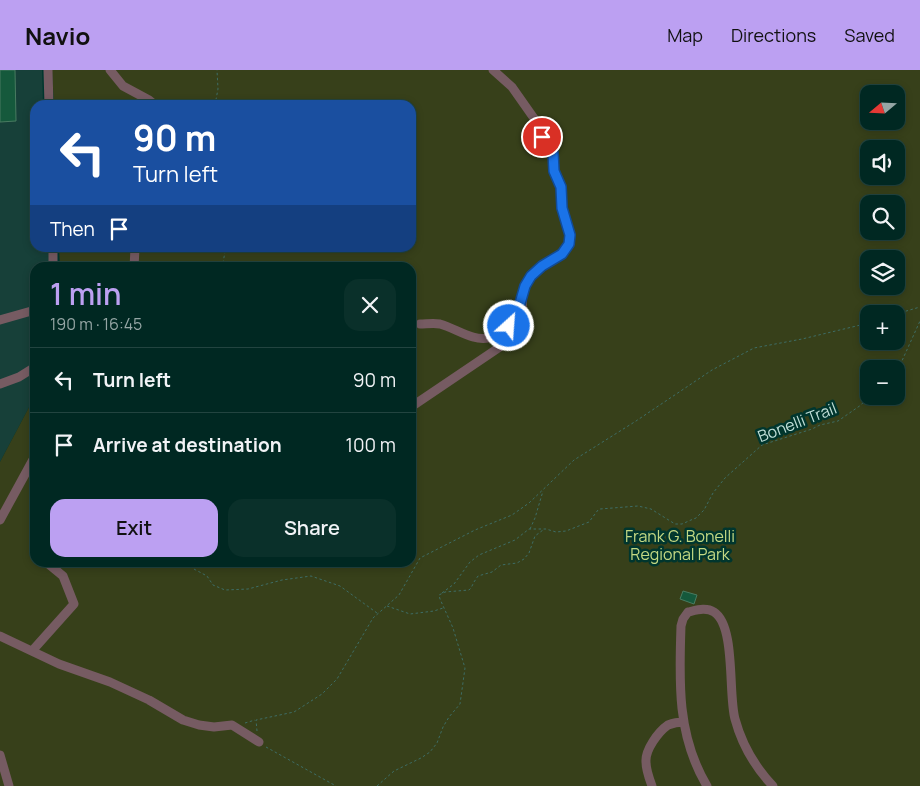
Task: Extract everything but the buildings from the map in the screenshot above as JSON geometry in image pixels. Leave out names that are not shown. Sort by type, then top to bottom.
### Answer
[{"type":"street","points":[[48,70],[49,100]]},
{"type":"street","points":[[110,70],[123,86],[149,100]]},
{"type":"street","points":[[420,324],[440,324],[482,339],[502,333],[509,326],[519,307],[525,286],[531,276],[542,266],[562,254],[569,244],[570,235],[562,208],[561,187],[554,171],[553,153],[549,144],[542,137],[538,124],[512,87],[493,70]]},
{"type":"street","points":[[416,404],[522,332],[522,297]]},
{"type":"street","points":[[0,320],[30,311]]},
{"type":"street","points":[[0,384],[19,377],[30,370]]},
{"type":"street","points":[[0,520],[30,465]]},
{"type":"street","points":[[32,651],[74,604],[64,576],[52,567]]},
{"type":"street","points":[[707,786],[697,766],[686,732],[680,687],[681,626],[683,619],[688,612],[705,609],[715,612],[726,629],[732,704],[740,735],[753,761],[773,786]]},
{"type":"street","points":[[0,636],[59,664],[110,682],[149,700],[183,720],[214,727],[232,726],[259,742]]},
{"type":"street","points":[[652,786],[647,773],[646,760],[649,750],[655,739],[670,724],[684,722]]},
{"type":"street","points":[[0,755],[9,786]]},
{"type":"path","points":[[216,70],[218,88],[216,100]]},
{"type":"path","points":[[905,311],[920,307]]},
{"type":"path","points":[[902,360],[920,321]]},
{"type":"path","points":[[416,565],[420,558],[475,530],[512,515],[543,491],[574,460],[712,370],[754,348],[860,325]]},
{"type":"path","name":"Bonelli Trail","points":[[529,530],[566,531],[586,524],[598,510],[604,508],[644,507],[651,509],[675,524],[685,523],[704,510],[722,482],[762,445],[820,425],[838,421],[861,405]]},
{"type":"path","points":[[377,786],[394,771],[430,752],[437,743],[443,726],[460,704],[466,672],[453,628],[439,594],[454,584],[474,558],[515,540],[529,530],[535,518],[543,491]]},
{"type":"path","points":[[442,592],[469,590],[478,576],[492,572],[501,565],[517,563],[524,559],[529,553],[535,536],[544,530]]},
{"type":"path","points":[[191,567],[206,576],[213,585],[226,590],[248,589],[282,580],[311,576],[340,586],[377,614]]},
{"type":"path","points":[[336,786],[259,742],[256,720],[294,712],[322,694],[337,678],[373,618],[399,595],[415,567]]},
{"type":"path","points":[[386,606],[410,614],[444,608]]},
{"type":"shaded area","points":[[0,70],[42,70],[43,100],[30,100],[30,252],[49,252],[49,262],[30,262],[30,405],[0,462]]},
{"type":"green space","name":"Frank G. Bonelli Regional Park","points":[[52,70],[920,70],[920,786],[0,786],[0,462],[30,405],[30,567],[416,567],[416,262],[60,262],[59,252],[416,252],[416,100],[54,100]]},
{"type":"route","points":[[509,326],[519,307],[525,286],[531,276],[542,266],[562,254],[569,244],[570,235],[562,208],[561,187],[554,171],[553,153],[549,144],[542,137]]}]
